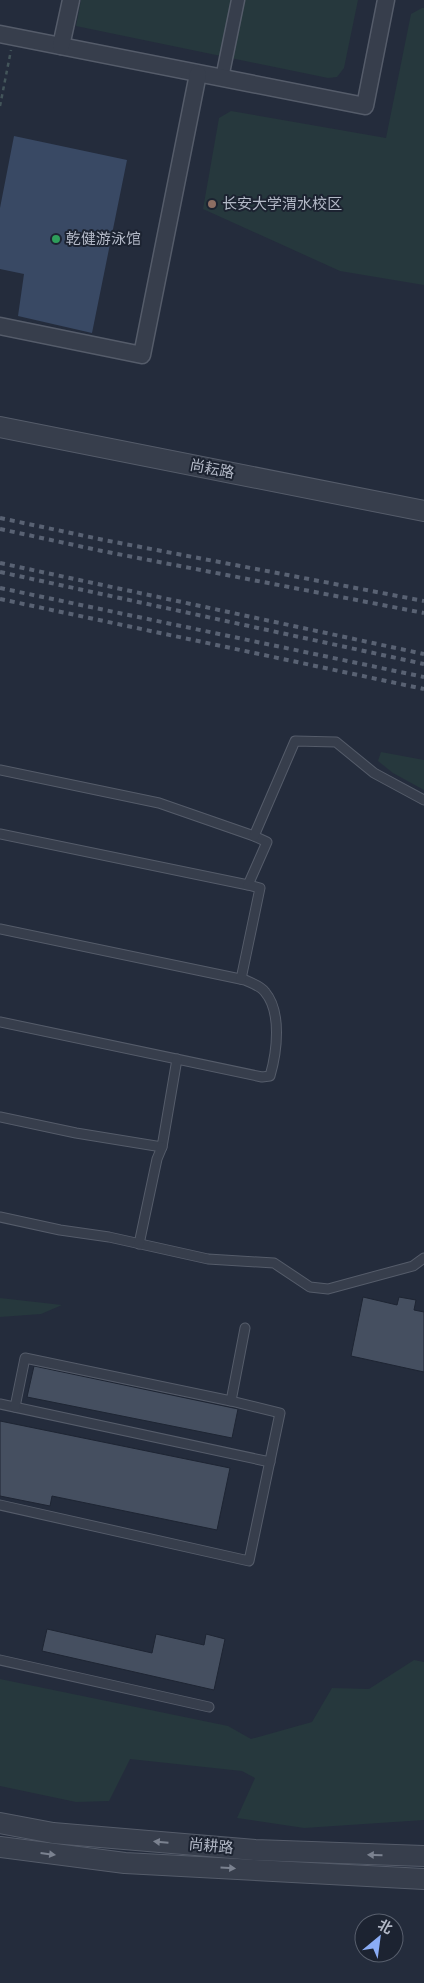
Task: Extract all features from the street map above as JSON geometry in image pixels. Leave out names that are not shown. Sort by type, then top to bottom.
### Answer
[{"type":"street","points":[[61,46],[71,0]]},
{"type":"street","points":[[222,78],[238,0]]},
{"type":"street","points":[[7,35],[365,106],[386,0]]},
{"type":"street","points":[[0,326],[142,354],[198,74]]},
{"type":"street","name":"尚耘路","points":[[0,427],[424,511]]},
{"type":"street","name":"尚耕路","points":[[0,1823],[53,1833],[255,1850],[424,1856]]},
{"type":"street","name":"尚耕路","points":[[0,1847],[125,1863],[424,1879]]},
{"type":"lane","points":[[254,836],[295,741],[336,742],[374,772],[424,800]]},
{"type":"lane","points":[[0,770],[159,803],[267,842],[248,885]]},
{"type":"lane","points":[[0,834],[260,888],[240,979]]},
{"type":"lane","points":[[0,929],[240,979],[264,990],[274,1006],[277,1043],[270,1076],[262,1077],[0,1022]]},
{"type":"lane","points":[[139,1244],[157,1159],[162,1147],[177,1059]]},
{"type":"lane","points":[[0,1117],[76,1133],[162,1147]]},
{"type":"lane","points":[[0,1217],[208,1259],[274,1263],[310,1288],[328,1289],[413,1266],[424,1258]]},
{"type":"lane","points":[[231,1401],[245,1328]]},
{"type":"lane","points":[[0,1505],[249,1561],[280,1413],[25,1358],[15,1407]]},
{"type":"lane","points":[[0,1404],[270,1462]]},
{"type":"lane","points":[[0,1660],[209,1707]]},
{"type":"path","points":[[0,106],[7,35]]},
{"type":"shaded area","points":[[81,0],[358,0],[344,68],[337,77],[328,78],[76,26]]},
{"type":"shaded area","points":[[424,8],[424,285],[340,271],[203,209],[219,118],[231,111],[386,138],[411,14]]},
{"type":"shaded area","points":[[381,752],[424,760],[424,790],[393,773],[378,761]]},
{"type":"shaded area","points":[[0,1298],[62,1305],[41,1314],[0,1317]]},
{"type":"shaded area","points":[[414,1660],[424,1662],[424,1820],[304,1828],[237,1818],[255,1778],[242,1771],[130,1759],[109,1801],[76,1802],[0,1786],[0,1679],[228,1726],[251,1739],[312,1722],[332,1688],[369,1689]]},
{"type":"water","name":"乾健游泳馆","points":[[14,136],[127,160],[92,333],[18,316],[24,274],[0,269],[0,208]]},
{"type":"building","points":[[363,1297],[397,1305],[399,1297],[416,1300],[414,1310],[424,1312],[424,1372],[351,1356]]},
{"type":"building","points":[[34,1366],[238,1409],[232,1438],[27,1397]]},
{"type":"building","points":[[0,1421],[230,1468],[217,1530],[52,1496],[50,1506],[0,1496]]},
{"type":"building","points":[[47,1629],[152,1653],[156,1634],[204,1645],[206,1634],[225,1639],[214,1690],[42,1651]]},
{"type":"railway","points":[[0,518],[104,540],[424,601]]},
{"type":"railway","points":[[0,529],[102,551],[424,613]]},
{"type":"railway","points":[[0,563],[424,654]]},
{"type":"railway","points":[[0,572],[424,664]]},
{"type":"railway","points":[[0,588],[424,677]]},
{"type":"railway","points":[[0,599],[424,689]]},
{"type":"place","name":"长安大学渭水校区","points":[[212,204]]},
{"type":"place","name":"乾健游泳馆","points":[[56,239]]}]
